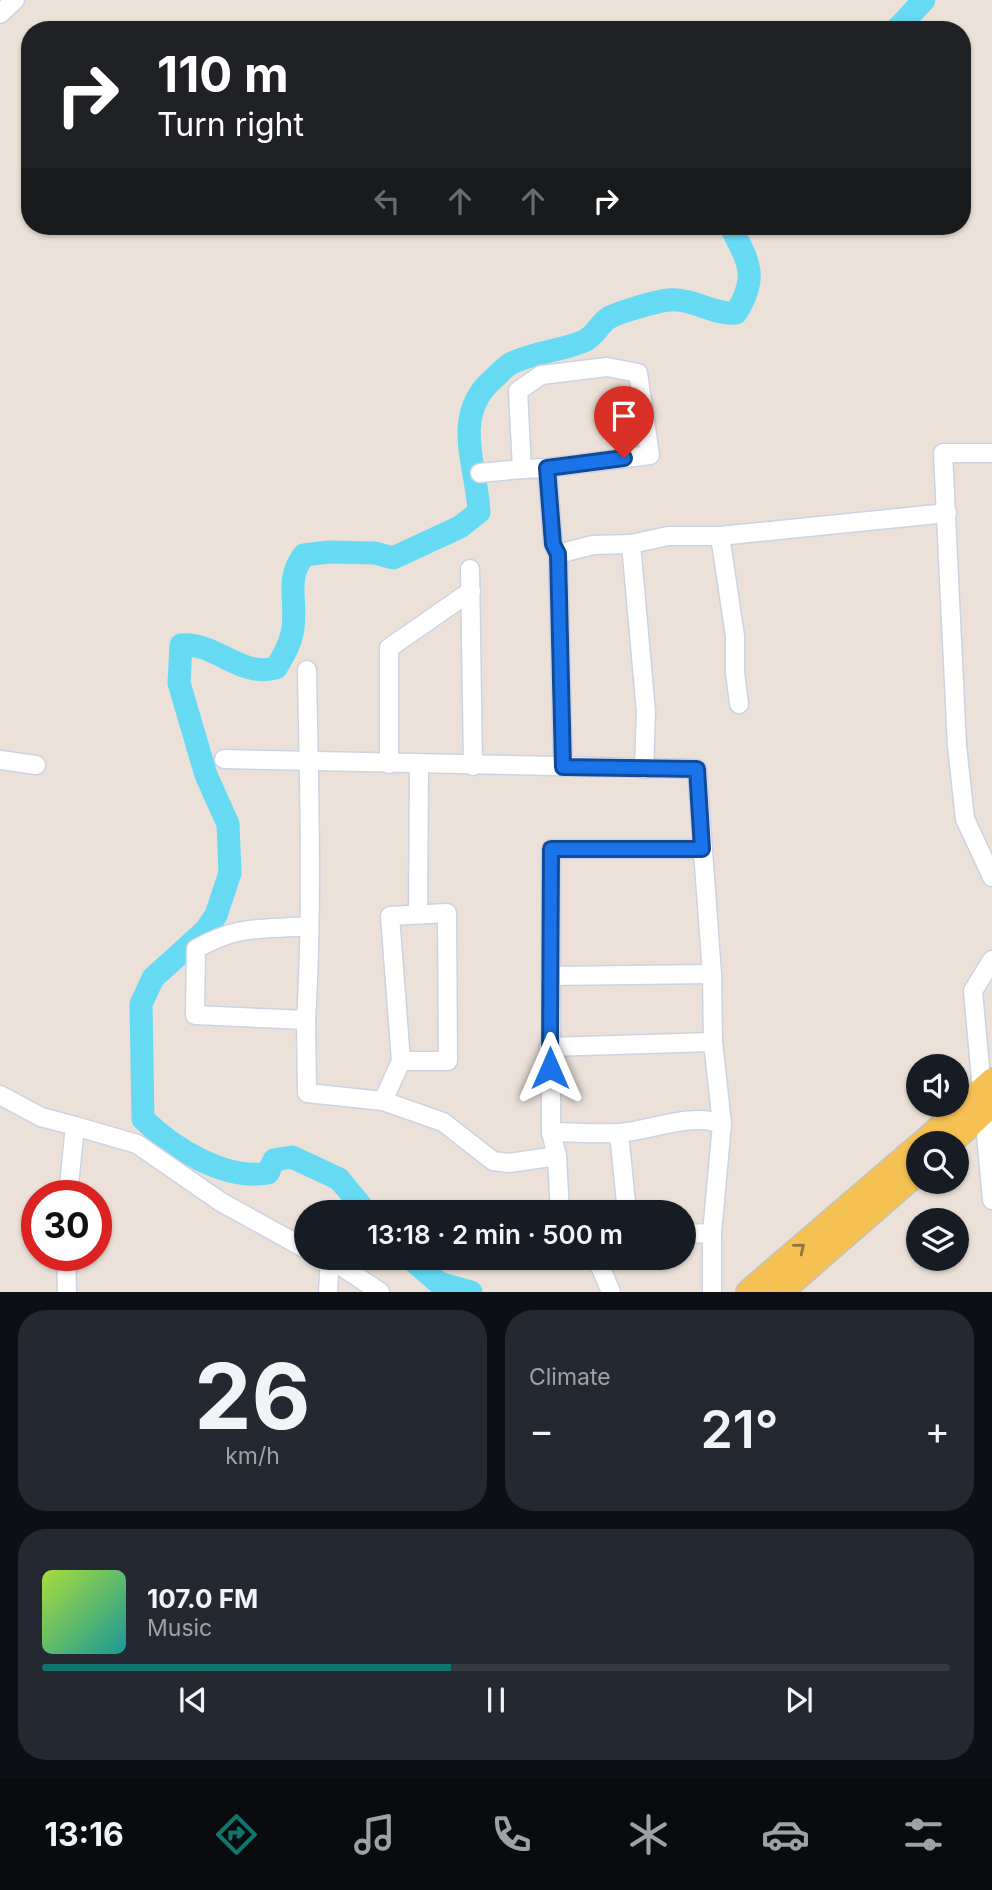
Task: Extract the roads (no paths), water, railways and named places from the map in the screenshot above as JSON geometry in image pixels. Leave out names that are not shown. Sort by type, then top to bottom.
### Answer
[{"type":"main road","points":[[960,1131],[987,1097]]},
{"type":"main road","points":[[939,1131],[987,1097]]},
{"type":"main road","points":[[748,1292],[906,1156]]},
{"type":"main road","points":[[781,1292],[906,1183]]},
{"type":"street","points":[[0,14],[15,0]]},
{"type":"street","points":[[480,473],[547,468],[650,455],[638,373],[607,367],[541,374],[519,391],[522,469]]},
{"type":"street","points":[[992,453],[943,453],[957,746],[965,819],[992,877]]},
{"type":"street","points":[[547,468],[553,544],[558,554],[563,767]]},
{"type":"street","points":[[558,554],[593,545],[631,544],[668,536],[720,536],[947,513]]},
{"type":"street","points":[[720,536],[735,636],[739,704]]},
{"type":"street","points":[[631,544],[646,712],[644,769]]},
{"type":"street","points":[[470,569],[473,766]]},
{"type":"street","points":[[389,764],[389,648],[471,591]]},
{"type":"street","points":[[307,670],[307,1093],[383,1101],[443,1122],[494,1161],[509,1163],[557,1156]]},
{"type":"street","points":[[224,759],[697,769],[712,974],[713,1042],[722,1124],[712,1233],[712,1292]]},
{"type":"street","points":[[0,760],[36,765]]},
{"type":"street","points":[[418,914],[419,765]]},
{"type":"street","points":[[559,1200],[557,1156],[551,1132],[551,849],[702,849]]},
{"type":"street","points":[[383,1101],[401,1062],[390,916],[447,913],[448,1061],[401,1062]]},
{"type":"street","points":[[306,1020],[195,1015],[196,949],[223,933],[251,928],[309,926]]},
{"type":"street","points":[[992,960],[973,991],[987,1097],[992,1200]]},
{"type":"street","points":[[550,976],[712,974]]},
{"type":"street","points":[[549,1047],[713,1042]]},
{"type":"street","points":[[0,1095],[41,1117],[137,1144],[221,1202],[294,1242]]},
{"type":"street","points":[[551,1132],[619,1133],[684,1121],[711,1120],[722,1124]]},
{"type":"street","points":[[70,1180],[75,1126]]},
{"type":"street","points":[[619,1133],[626,1200]]},
{"type":"street","points":[[696,1234],[712,1233]]},
{"type":"street","points":[[328,1292],[329,1270]]},
{"type":"street","points":[[347,1270],[380,1292]]},
{"type":"street","points":[[602,1270],[611,1292]]},
{"type":"street","points":[[66,1271],[67,1292]]},
{"type":"waterway","points":[[904,21],[924,0]]},
{"type":"waterway","points":[[356,1200],[339,1179],[292,1157],[274,1160],[268,1173],[252,1174],[217,1167],[184,1151],[143,1119],[141,1004],[153,978],[206,930],[216,915],[230,873],[228,824],[206,775],[179,683],[181,645],[206,649],[251,668],[276,668],[287,649],[292,633],[293,581],[304,555],[329,552],[375,553],[393,558],[460,527],[479,512],[469,426],[472,410],[480,394],[492,380],[512,363],[584,341],[611,317],[655,303],[678,300],[719,312],[736,313],[747,289],[749,269],[734,235]]},
{"type":"waterway","points":[[424,1270],[439,1283],[471,1292]]}]
